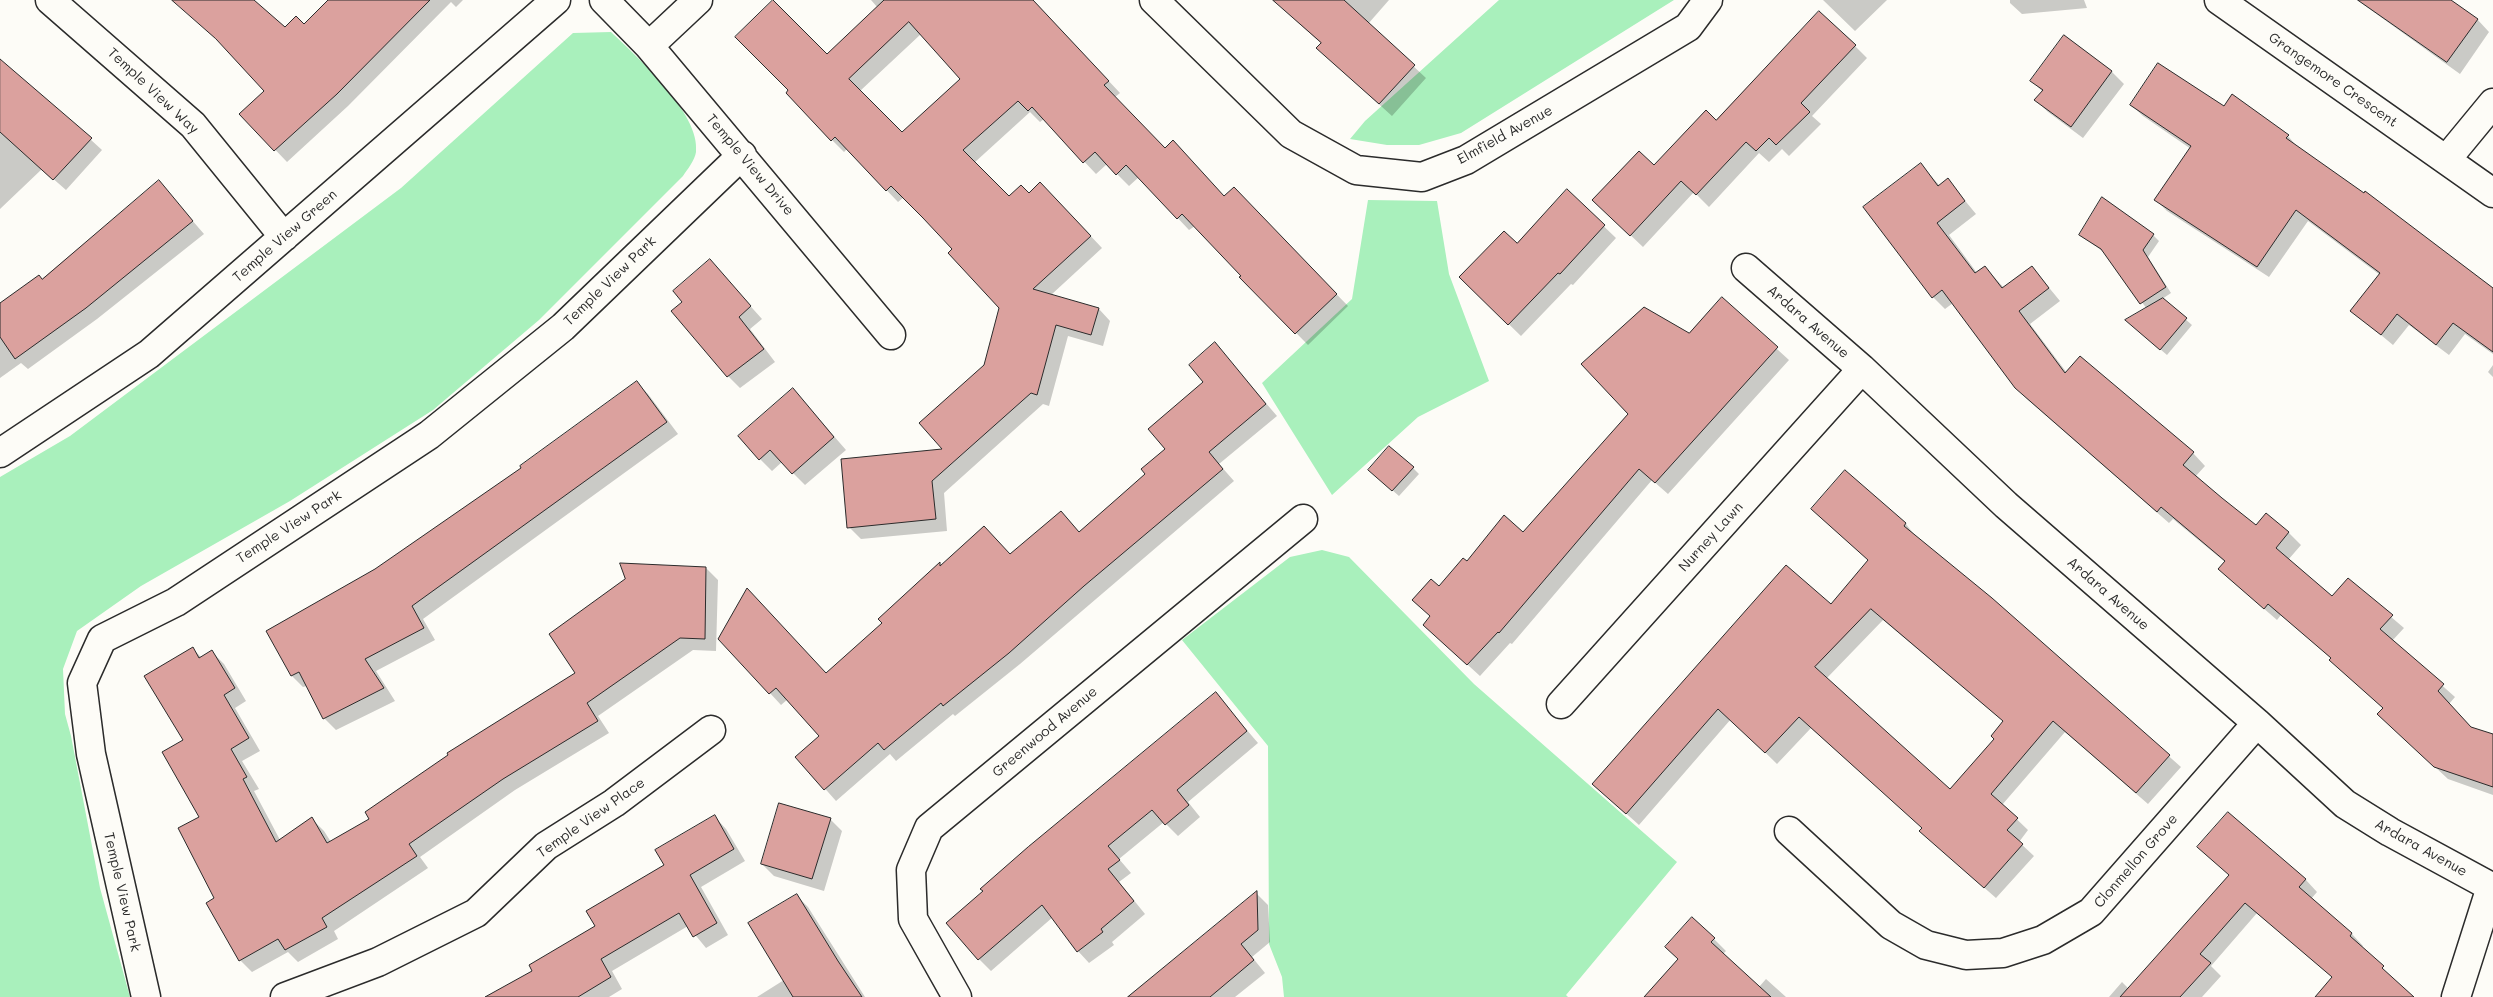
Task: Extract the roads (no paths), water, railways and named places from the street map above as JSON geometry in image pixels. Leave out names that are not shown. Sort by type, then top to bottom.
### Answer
[{"type":"street","name":"Temple View Way","points":[[50,0],[193,125],[284,236]]},
{"type":"street","name":"Temple View Green","points":[[0,453],[149,354],[556,0]]},
{"type":"street","name":"Temple View Drive","points":[[604,0],[650,46],[891,335]]},
{"type":"street","points":[[650,46],[698,0]]},
{"type":"street","name":"Elmfield Avenue","points":[[1154,0],[1291,134],[1356,170],[1422,177],[1466,160],[1688,27],[1708,0]]},
{"type":"street","name":"Grangemore Crescent","points":[[2219,0],[2493,193]]},
{"type":"street","points":[[2446,160],[2493,103]]},
{"type":"street","name":"Temple View Park","points":[[146,997],[91,754],[82,683],[102,639],[176,602],[429,435],[563,327],[742,154]]},
{"type":"street","name":"Ardara Avenue","points":[[1746,268],[1862,370],[2006,505],[2257,723],[2345,804],[2390,832],[2492,888]]},
{"type":"street","name":"Nurney Lawn","points":[[1560,704],[1862,370]]},
{"type":"street","name":"Greenwood Avenue","points":[[957,997],[913,919],[911,870],[928,828],[1303,519]]},
{"type":"street","name":"Clonmellon Grove","points":[[1789,831],[1891,925],[1926,945],[1966,955],[2003,953],[2043,940],[2091,912],[2257,723]]},
{"type":"street","name":"Temple View Place","points":[[285,997],[378,962],[476,913],[546,846],[614,803],[711,730]]},
{"type":"street","points":[[2456,997],[2492,888]]}]
